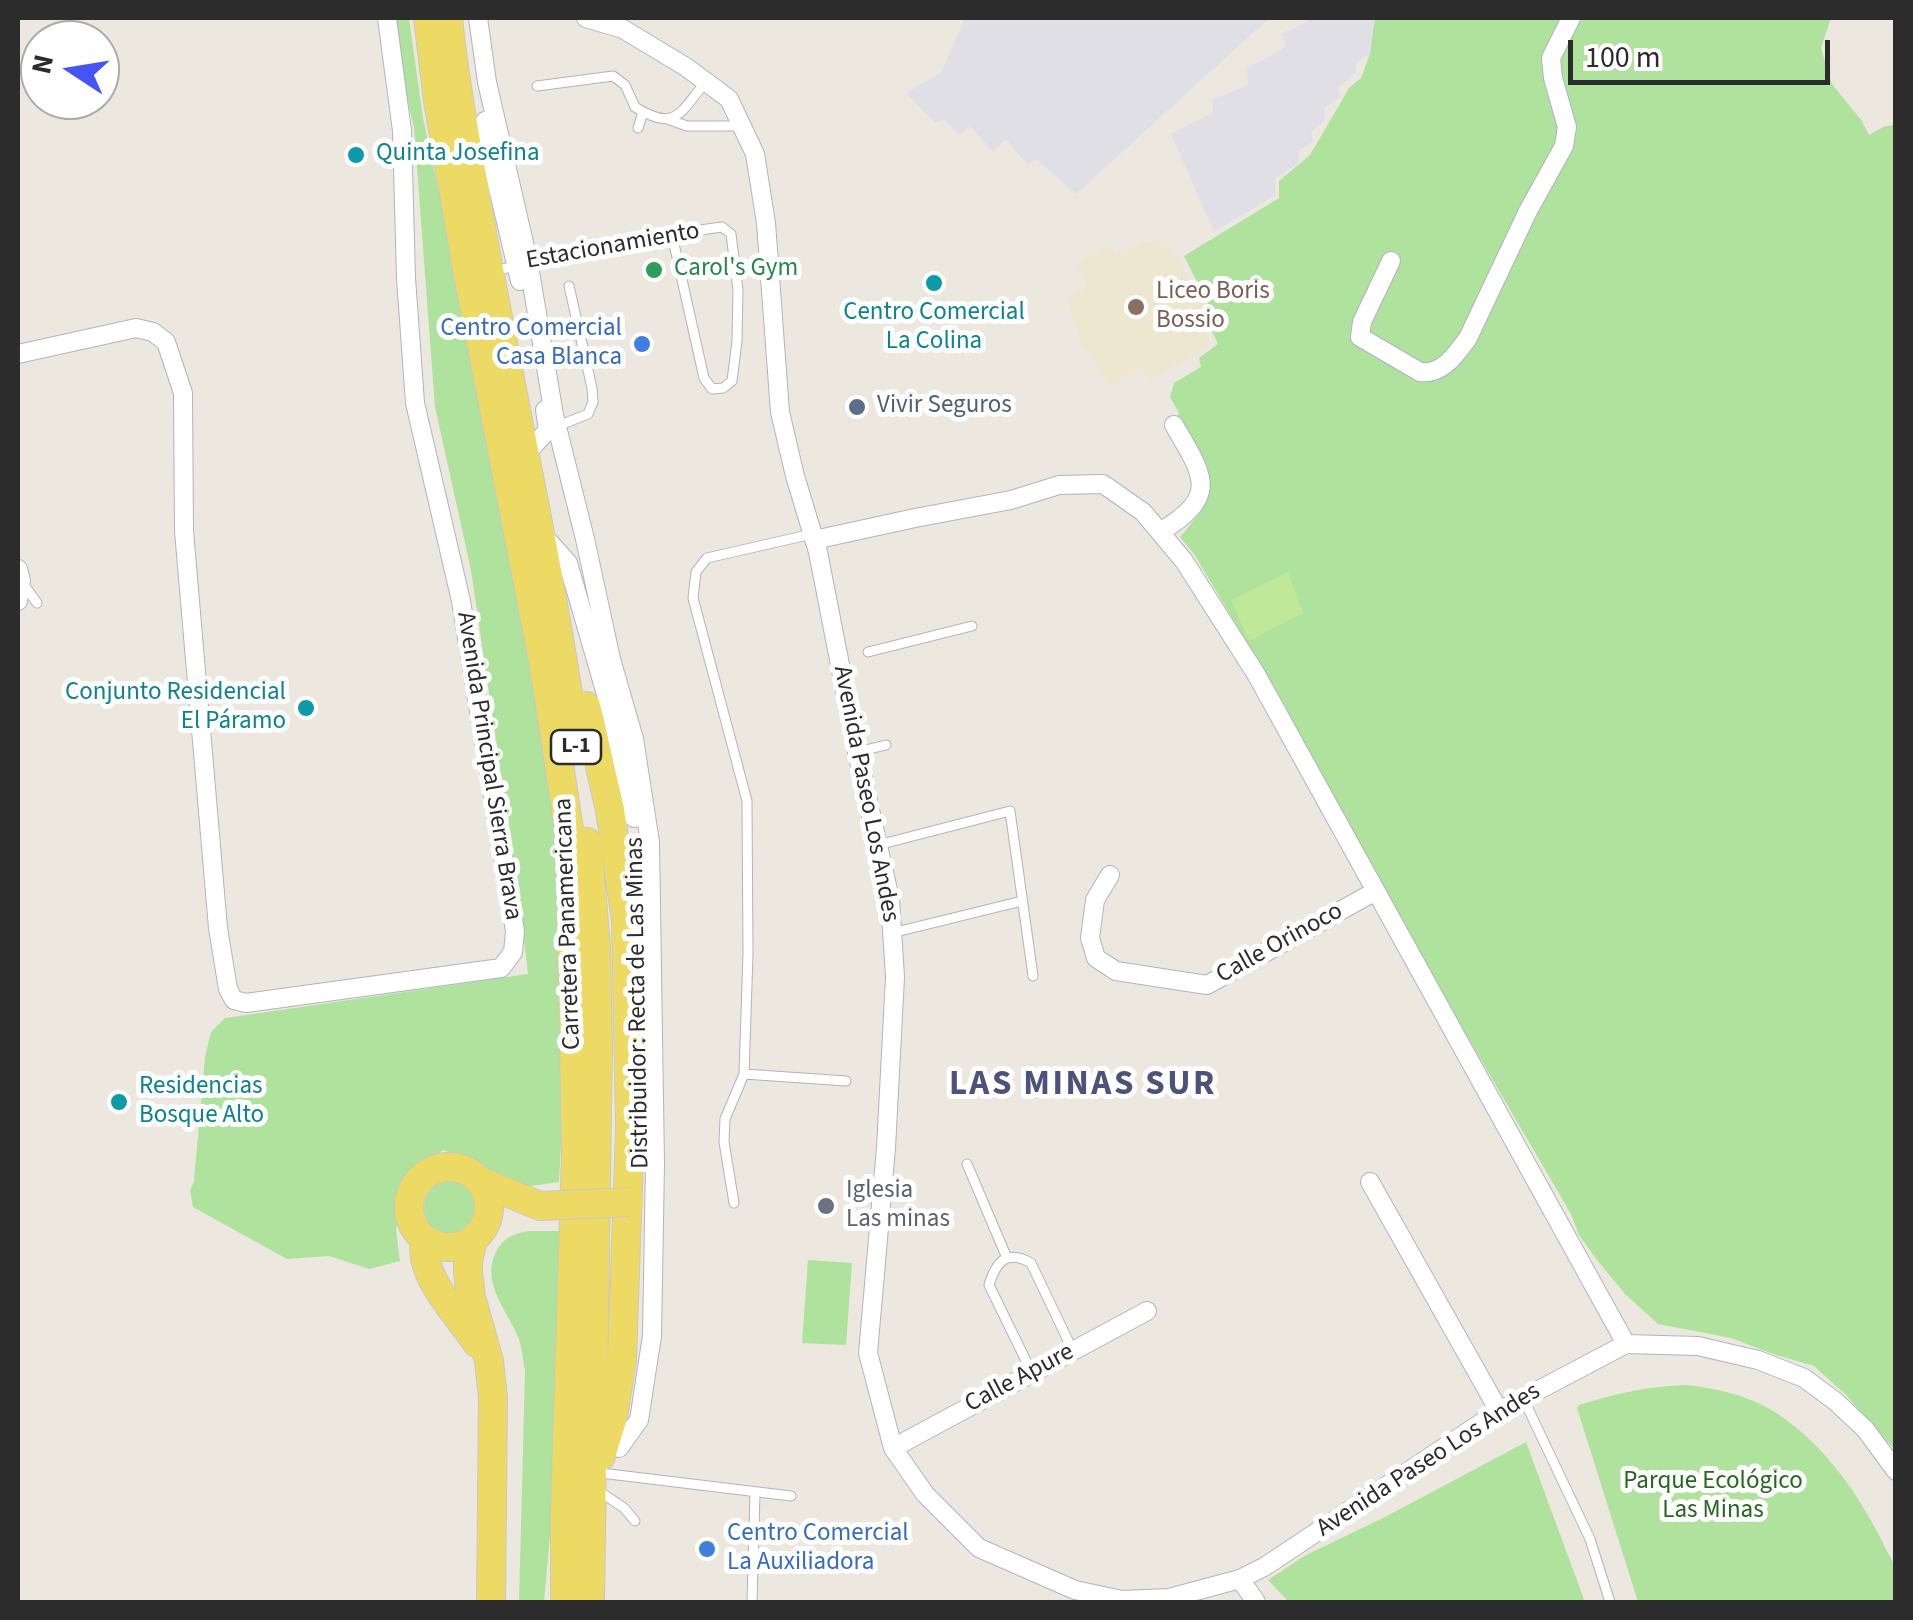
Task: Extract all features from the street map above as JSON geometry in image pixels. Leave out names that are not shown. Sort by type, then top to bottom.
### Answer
[{"type":"main road","name":"Carretera Panamericana","points":[[428,18],[438,102],[544,666],[570,836],[576,1152],[562,1602]]},
{"type":"main road","name":"Carretera Panamericana","points":[[448,18],[458,98],[511,266],[525,455],[558,622],[588,840],[598,1044],[596,1480],[590,1602]]},
{"type":"main road","name":"L-1","points":[[558,622],[587,708],[610,810],[626,921],[629,1202],[622,1360],[613,1417],[596,1480]]},
{"type":"main road","points":[[540,1206],[447,1166],[434,1169],[415,1184],[408,1208],[416,1232],[437,1246],[449,1248],[462,1246],[478,1234],[540,1206],[629,1202]]},
{"type":"main road","points":[[480,1181],[489,1204],[488,1217],[478,1234],[468,1272],[488,1361],[494,1414],[492,1602]]},
{"type":"main road","points":[[425,1240],[427,1270],[488,1361]]},
{"type":"street","name":"Avenida Principal Sierra Brava","points":[[18,354],[136,328],[153,332],[166,342],[183,393],[187,571],[218,928],[228,989],[234,1000],[246,1003],[501,968],[513,952],[515,931],[461,600],[415,403],[406,278],[402,131],[387,18]]},
{"type":"street","points":[[468,18],[511,266],[586,539],[634,739],[650,842],[652,1336],[639,1420],[620,1448]]},
{"type":"street","points":[[478,18],[511,266],[534,343],[548,430],[525,455]]},
{"type":"street","name":"Avenida Paseo Los Andes","points":[[586,18],[623,29],[686,67],[729,100],[755,154],[766,223],[780,412],[815,542],[890,899],[895,978],[886,1148],[868,1354],[893,1448],[925,1494],[979,1548],[1075,1590],[1122,1600],[1169,1598],[1240,1579],[1264,1567],[1500,1411],[1626,1344]]},
{"type":"street","points":[[1391,262],[1362,322],[1360,338],[1420,372],[1439,370],[1468,338],[1528,211],[1564,146],[1567,127],[1551,58],[1571,18]]},
{"type":"street","points":[[1160,532],[1182,519],[1201,496],[1202,478],[1174,426]]},
{"type":"street","points":[[815,542],[1059,486],[1103,484],[1143,512],[1184,561],[1256,674],[1626,1344],[1698,1346],[1758,1360],[1804,1378],[1865,1429],[1896,1470]]},
{"type":"street","name":"Distribuidor: Recta de Las Minas","points":[[538,528],[568,563],[597,656],[632,805],[641,865],[642,1313],[638,1370],[620,1448],[596,1480]]},
{"type":"street","points":[[19,575],[27,602]]},
{"type":"street","name":"Calle Orinoco","points":[[1110,875],[1095,900],[1090,938],[1096,958],[1116,971],[1207,985],[1374,892]]},
{"type":"street","points":[[1370,1182],[1500,1411]]},
{"type":"street","name":"Calle Apure","points":[[893,1448],[1147,1310]]},
{"type":"street","points":[[1240,1579],[1256,1602]]},
{"type":"lane","points":[[537,86],[613,76],[625,85],[635,107],[658,119],[687,126],[741,126]]},
{"type":"lane","points":[[670,120],[706,82]]},
{"type":"lane","points":[[638,128],[643,112]]},
{"type":"lane","name":"Estacionamiento","points":[[511,266],[672,235],[722,228],[731,234],[738,290],[732,381],[724,388],[712,388],[704,378],[672,235]]},
{"type":"lane","points":[[548,430],[588,414],[592,402],[569,286]]},
{"type":"lane","points":[[734,1203],[724,1142],[725,1119],[744,1074],[747,802],[693,598],[696,572],[708,558],[815,542]]},
{"type":"lane","points":[[868,652],[972,626]]},
{"type":"lane","points":[[857,752],[886,746]]},
{"type":"lane","points":[[878,845],[1010,811],[1033,976]]},
{"type":"lane","points":[[892,934],[1022,901]]},
{"type":"lane","points":[[744,1074],[846,1082]]},
{"type":"lane","points":[[967,1164],[1008,1258]]},
{"type":"lane","points":[[1032,1373],[988,1285],[1001,1261],[1021,1257],[1031,1262],[1073,1351]]},
{"type":"lane","points":[[1523,1398],[1590,1540],[1610,1602]]},
{"type":"lane","points":[[596,1480],[791,1496]]},
{"type":"lane","points":[[596,1480],[635,1521]]},
{"type":"lane","points":[[752,1602],[754,1492]]},
{"type":"shaded area","points":[[965,18],[1268,19],[1076,194],[1036,159],[1028,165],[1006,139],[993,152],[970,126],[959,135],[945,120],[935,123],[906,93],[941,73]]},
{"type":"shaded area","points":[[1307,18],[1375,18],[1370,54],[1356,63],[1356,72],[1338,88],[1340,98],[1324,108],[1325,121],[1311,131],[1313,142],[1298,151],[1299,163],[1275,178],[1276,195],[1214,232],[1171,134],[1213,113],[1212,100],[1248,85],[1247,68],[1286,47],[1281,34],[1308,21]]},
{"type":"shaded area","name":"Liceo Boris Bossio","points":[[1144,241],[1169,245],[1208,316],[1200,321],[1211,343],[1150,380],[1143,367],[1109,385],[1081,341],[1067,300],[1087,287],[1077,264],[1110,245],[1116,256]]},
{"type":"green space","points":[[396,18],[409,18],[423,118],[498,464],[564,865],[564,1089],[559,1182],[518,1188],[475,1162],[443,1150],[408,1181],[396,1230],[400,1261],[369,1269],[329,1256],[287,1259],[193,1207],[190,1191],[205,1057],[211,1032],[225,1018],[528,974],[471,570],[435,407],[414,128]]},
{"type":"green space","points":[[1375,18],[1831,18],[1821,48],[1832,84],[1869,135],[1896,125],[1895,1450],[1814,1366],[1731,1338],[1658,1324],[1626,1295],[1597,1260],[1391,906],[1287,709],[1180,537],[1201,512],[1202,478],[1174,425],[1179,413],[1170,397],[1174,383],[1201,367],[1199,358],[1218,344],[1209,325],[1216,320],[1184,256],[1279,198],[1279,181],[1310,155],[1349,88],[1361,78],[1370,54]]},
{"type":"green space","points":[[1288,572],[1303,613],[1249,641],[1231,600]]},
{"type":"green space","points":[[452,1180],[472,1188],[480,1208],[472,1228],[452,1236],[432,1228],[424,1208],[432,1188]]},
{"type":"green space","points":[[530,1231],[562,1231],[552,1514],[544,1602],[519,1602],[525,1371],[519,1339],[497,1296],[491,1273],[492,1262],[503,1242]]},
{"type":"green space","points":[[808,1260],[852,1263],[846,1345],[802,1343]]},
{"type":"green space","name":"Parque Ecológico Las Minas","points":[[1686,1385],[1728,1392],[1758,1403],[1787,1420],[1820,1450],[1861,1504],[1892,1561],[1895,1602],[1638,1602],[1577,1408],[1632,1391]]},
{"type":"green space","points":[[1526,1442],[1585,1602],[1289,1602],[1268,1580],[1306,1555]]},
{"type":"place","name":"Quinta Josefina","points":[[356,155]]},
{"type":"place","name":"Carol's Gym","points":[[654,270]]},
{"type":"place","name":"Centro Comercial La Colina","points":[[934,283]]},
{"type":"place","name":"Liceo Boris Bossio","points":[[1136,307]]},
{"type":"place","name":"Centro Comercial Casa Blanca","points":[[642,344]]},
{"type":"place","name":"Vivir Seguros","points":[[857,407]]},
{"type":"place","name":"Conjunto Residencial El Páramo","points":[[306,708]]},
{"type":"place","name":"Residencias Bosque Alto","points":[[119,1102]]},
{"type":"place","name":"Iglesia Las minas","points":[[826,1206]]},
{"type":"place","name":"Centro Comercial La Auxiliadora","points":[[707,1549]]},
{"type":"district","name":"LAS MINAS SUR","points":[[1083,1086]]}]
